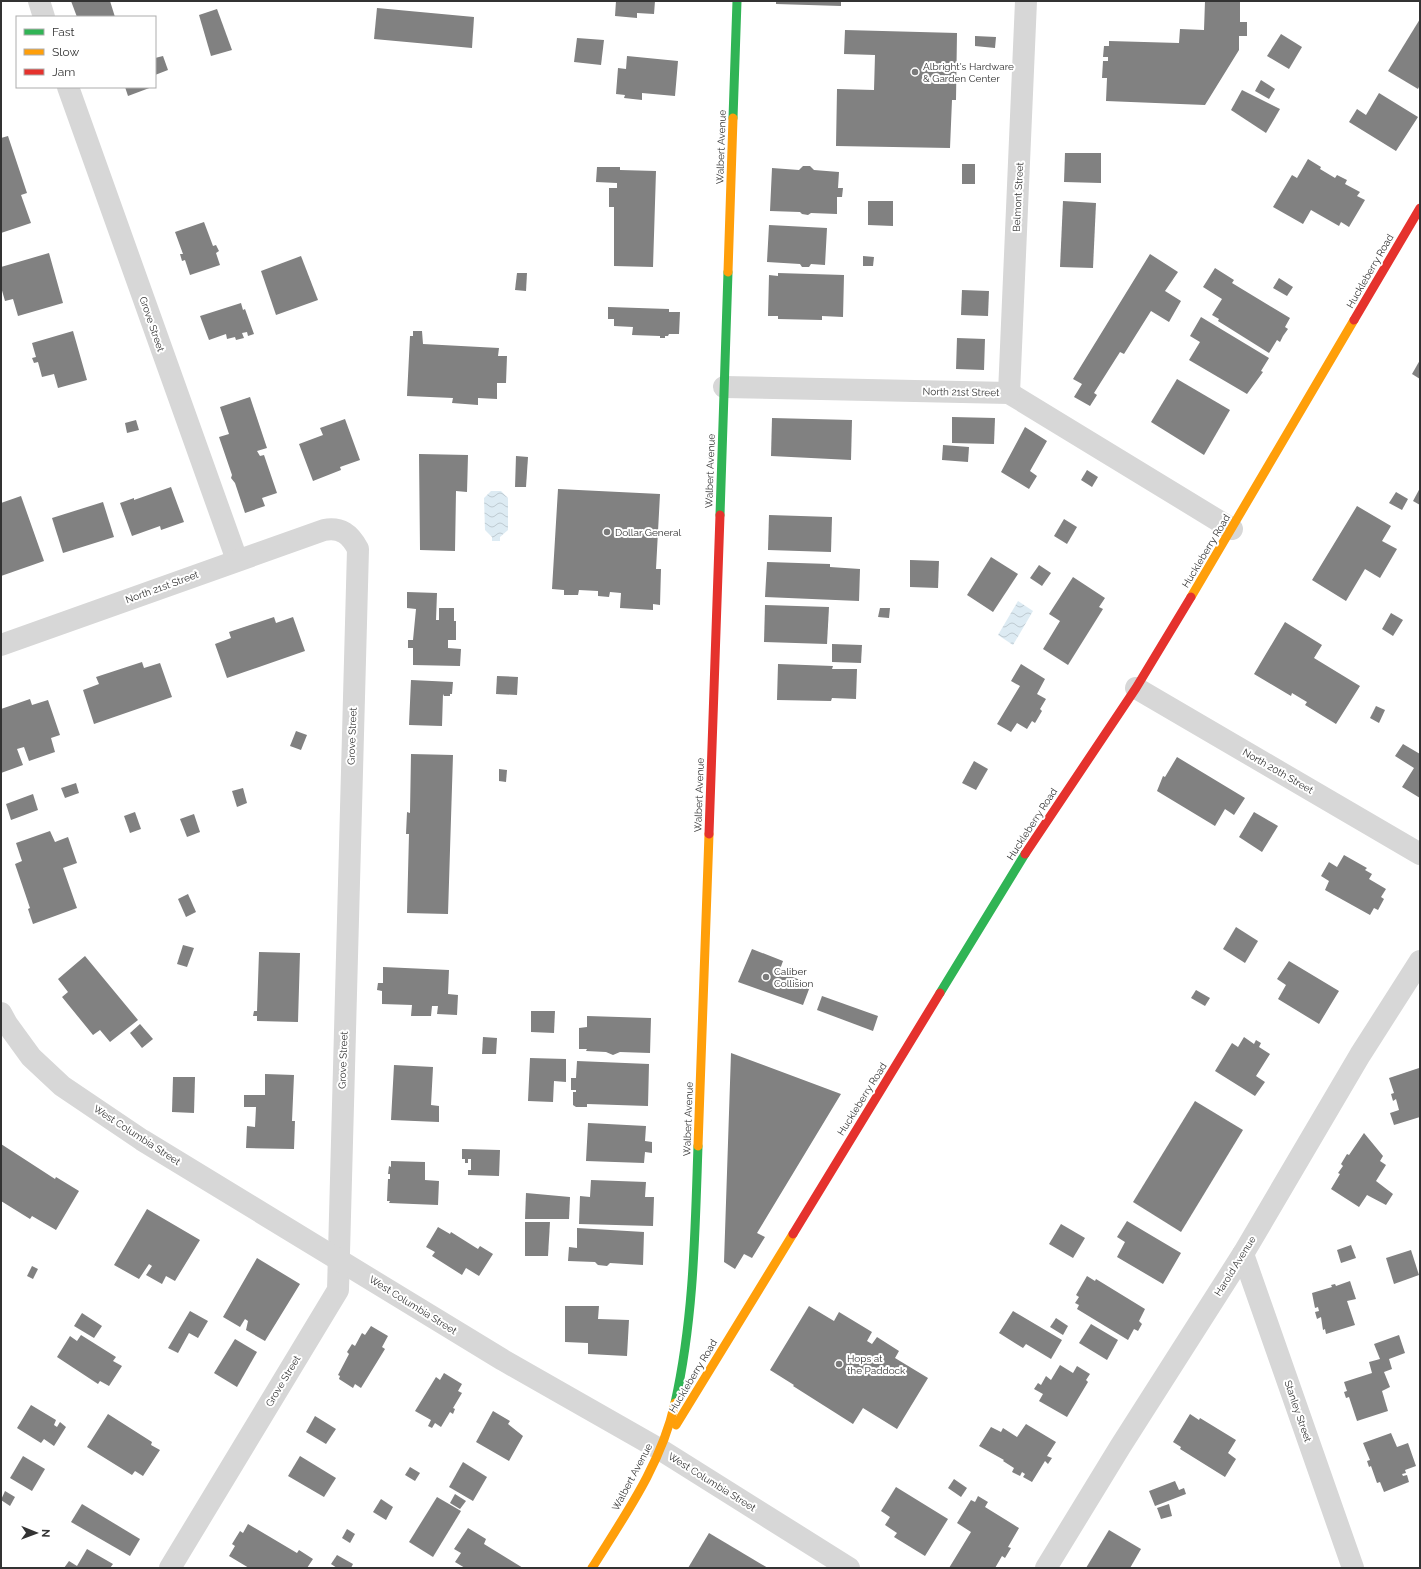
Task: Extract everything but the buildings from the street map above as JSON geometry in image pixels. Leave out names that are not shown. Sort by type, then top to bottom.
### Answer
[{"type":"main road","name":"Walbert Avenue","points":[[592,1568],[638,1493],[661,1450],[677,1394],[688,1334],[694,1273],[737,1]]},
{"type":"main road","name":"Huckleberry Road","points":[[661,1450],[1043,825],[1136,688],[1232,529],[1420,208]]},
{"type":"street","points":[[39,1],[44,16]]},
{"type":"street","name":"Belmont Street","points":[[1009,393],[1026,1]]},
{"type":"street","name":"Grove Street","points":[[68,88],[237,560]]},
{"type":"street","name":"North 21st Street","points":[[724,387],[1009,393],[1232,529]]},
{"type":"street","name":"North 21st Street","points":[[1,645],[324,530]]},
{"type":"street","name":"Grove Street","points":[[170,1568],[338,1290],[337,1258],[358,549],[351,536],[340,530],[324,530]]},
{"type":"street","name":"North 20th Street","points":[[1136,688],[1420,854]]},
{"type":"street","name":"Harold Avenue","points":[[1046,1568],[1120,1447],[1243,1254],[1360,1055],[1420,961]]},
{"type":"street","name":"West Columbia Street","points":[[1,1013],[31,1058],[62,1086],[142,1140],[503,1360],[661,1450],[849,1568]]},
{"type":"street","name":"Stanley Street","points":[[1243,1254],[1352,1568]]},
{"type":"water","points":[[491,491],[501,491],[508,498],[508,530],[500,537],[500,541],[492,541],[492,537],[485,530],[484,498]]},
{"type":"water","points":[[1018,601],[1033,611],[1013,645],[998,635]]},
{"type":"traffic: fast","points":[[733,118],[737,1]]},
{"type":"traffic: fast","points":[[720,515],[728,272]]},
{"type":"traffic: fast","points":[[940,993],[1025,854]]},
{"type":"traffic: fast","points":[[675,1403],[690,1307],[698,1146]]},
{"type":"traffic: slow","points":[[728,272],[733,118]]},
{"type":"traffic: slow","points":[[1191,597],[1354,320]]},
{"type":"traffic: slow","points":[[698,1146],[709,834]]},
{"type":"traffic: slow","points":[[676,1425],[793,1234]]},
{"type":"traffic: slow","points":[[592,1568],[641,1489],[661,1447],[669,1426],[675,1403]]},
{"type":"traffic: jam","points":[[1354,320],[1420,208]]},
{"type":"traffic: jam","points":[[709,834],[720,515]]},
{"type":"traffic: jam","points":[[1025,854],[1136,688],[1191,597]]},
{"type":"traffic: jam","points":[[793,1234],[940,993]]},
{"type":"place","name":"Albright's Hardware & Garden Center","points":[[915,72]]},
{"type":"place","name":"Dollar General","points":[[607,532]]},
{"type":"place","name":"Caliber Collision","points":[[766,977]]},
{"type":"place","name":"Hops at the Paddock","points":[[839,1364]]}]
